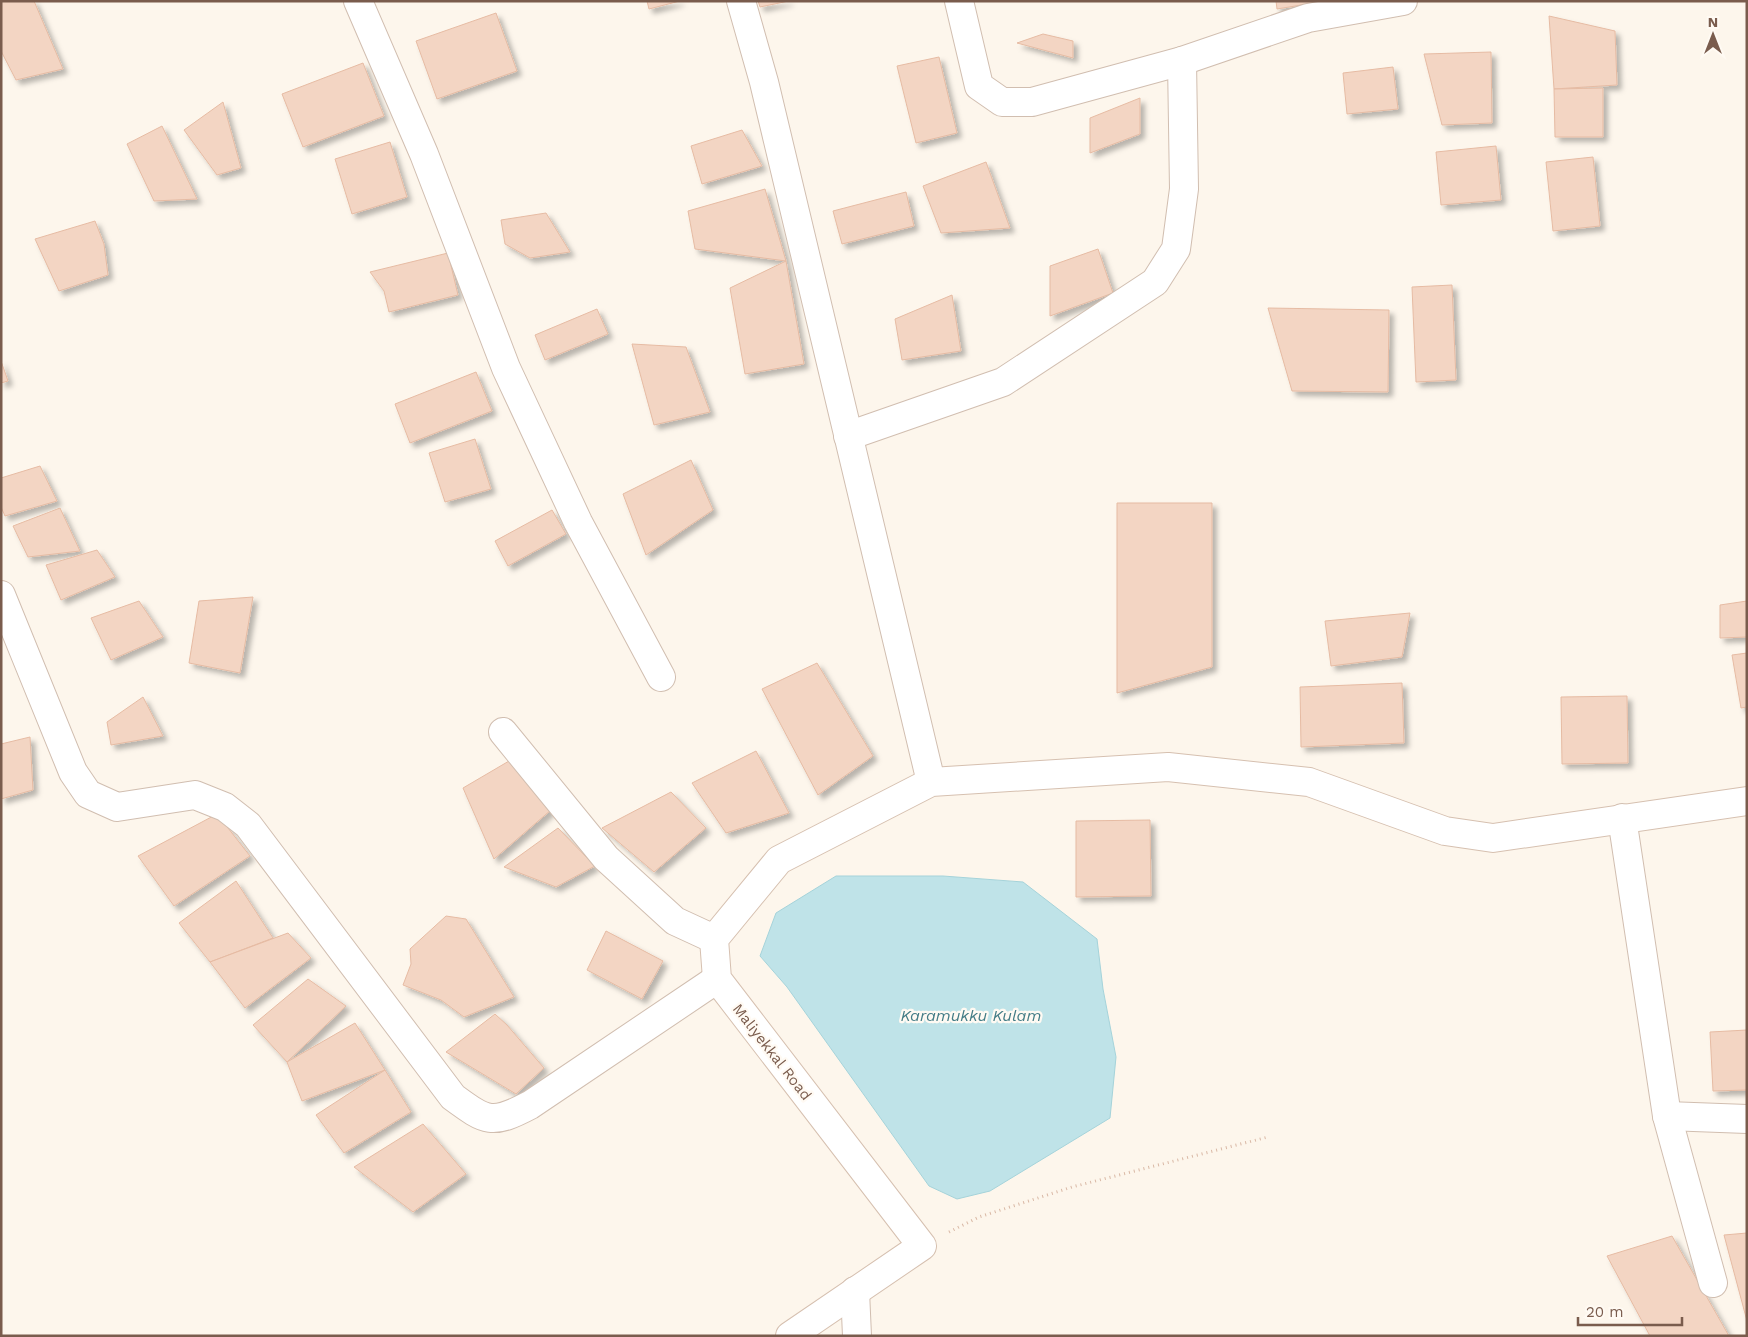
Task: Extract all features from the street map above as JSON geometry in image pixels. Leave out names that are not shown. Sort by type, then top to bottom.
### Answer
[{"type":"street","points":[[358,1],[424,154],[506,368],[578,522],[661,677]]},
{"type":"street","points":[[741,1],[764,82],[931,782]]},
{"type":"street","points":[[959,1],[979,86],[1002,102],[1032,102],[1182,61],[1308,18],[1403,1]]},
{"type":"street","points":[[848,436],[1003,382],[1155,282],[1176,249],[1184,189],[1182,61]]},
{"type":"street","points":[[1,595],[73,772],[88,794],[117,807],[194,795],[225,807],[248,825],[453,1097],[473,1112],[490,1119],[506,1118],[530,1105],[717,980],[714,939],[779,860],[931,782],[1168,767],[1309,782],[1445,831],[1493,838],[1747,801]]},
{"type":"street","points":[[503,732],[606,858],[675,920],[714,939]]},
{"type":"street","points":[[1622,818],[1667,1116],[1712,1283]]},
{"type":"street","name":"Maliyekkal Road","points":[[717,980],[922,1246]]},
{"type":"street","points":[[1667,1116],[1747,1119]]},
{"type":"street","points":[[790,1336],[922,1246]]},
{"type":"street","points":[[855,1291],[857,1336]]},
{"type":"path","points":[[922,1246],[979,1217],[1072,1187],[1268,1137]]},
{"type":"water","name":"Karamukku Kulam","points":[[836,876],[943,876],[1023,882],[1097,939],[1103,989],[1116,1057],[1110,1118],[990,1191],[957,1199],[929,1186],[787,987],[760,956],[776,913]]},
{"type":"building","points":[[1,1],[34,1],[63,69],[16,80],[1,51]]},
{"type":"building","points":[[647,1],[680,1],[649,9]]},
{"type":"building","points":[[758,1],[789,1],[760,7]]},
{"type":"building","points":[[1276,1],[1326,1],[1277,9]]},
{"type":"building","points":[[496,13],[517,71],[437,99],[416,41]]},
{"type":"building","points":[[1549,16],[1615,31],[1617,85],[1554,89]]},
{"type":"building","points":[[1043,34],[1073,41],[1073,58],[1017,43]]},
{"type":"building","points":[[1491,52],[1492,123],[1442,125],[1424,54]]},
{"type":"building","points":[[939,57],[957,133],[916,143],[897,66]]},
{"type":"building","points":[[363,63],[384,116],[303,147],[282,94]]},
{"type":"building","points":[[1393,67],[1398,109],[1347,114],[1343,73]]},
{"type":"building","points":[[1603,88],[1603,137],[1555,137],[1554,89]]},
{"type":"building","points":[[1140,98],[1140,134],[1090,153],[1090,118]]},
{"type":"building","points":[[223,102],[241,168],[217,175],[184,130]]},
{"type":"building","points":[[162,126],[197,199],[154,201],[127,144]]},
{"type":"building","points":[[742,130],[762,166],[702,184],[691,146]]},
{"type":"building","points":[[390,142],[407,197],[352,214],[335,159]]},
{"type":"building","points":[[1496,146],[1501,200],[1441,205],[1436,152]]},
{"type":"building","points":[[1593,157],[1600,226],[1553,231],[1546,162]]},
{"type":"building","points":[[986,162],[1010,228],[941,233],[923,186]]},
{"type":"building","points":[[765,189],[786,261],[695,249],[688,211]]},
{"type":"building","points":[[906,192],[914,226],[842,244],[833,211]]},
{"type":"building","points":[[546,213],[570,252],[530,258],[505,244],[501,220]]},
{"type":"building","points":[[95,221],[104,244],[108,275],[59,291],[35,239]]},
{"type":"building","points":[[1098,249],[1113,293],[1050,316],[1050,266]]},
{"type":"building","points":[[448,253],[458,295],[389,312],[384,291],[370,272]]},
{"type":"building","points":[[786,261],[804,364],[745,374],[730,288]]},
{"type":"building","points":[[1452,285],[1456,380],[1416,382],[1412,287]]},
{"type":"building","points":[[952,295],[961,351],[902,360],[895,319]]},
{"type":"building","points":[[1268,308],[1389,310],[1388,392],[1292,391]]},
{"type":"building","points":[[597,309],[608,334],[545,360],[535,335]]},
{"type":"building","points":[[632,344],[686,347],[710,412],[654,425]]},
{"type":"building","points":[[1,361],[8,381],[1,383]]},
{"type":"building","points":[[476,372],[492,411],[410,443],[395,404]]},
{"type":"building","points":[[475,439],[491,489],[445,502],[429,453]]},
{"type":"building","points":[[691,460],[713,510],[646,555],[623,494]]},
{"type":"building","points":[[40,466],[57,501],[5,516],[1,507],[1,478]]},
{"type":"building","points":[[1117,503],[1212,503],[1212,667],[1117,693]]},
{"type":"building","points":[[60,508],[80,551],[28,557],[13,526]]},
{"type":"building","points":[[552,510],[566,534],[508,566],[495,541]]},
{"type":"building","points":[[97,550],[115,577],[61,600],[46,565]]},
{"type":"building","points":[[253,597],[240,673],[189,663],[199,601]]},
{"type":"building","points":[[139,601],[163,637],[111,660],[91,618]]},
{"type":"building","points":[[1747,601],[1747,637],[1720,638],[1720,605]]},
{"type":"building","points":[[1410,613],[1402,657],[1331,666],[1325,621]]},
{"type":"building","points":[[1747,653],[1747,707],[1741,708],[1732,655]]},
{"type":"building","points":[[817,663],[873,756],[818,795],[762,689]]},
{"type":"building","points":[[1402,683],[1404,743],[1301,747],[1300,687]]},
{"type":"building","points":[[1627,696],[1628,763],[1562,764],[1561,697]]},
{"type":"building","points":[[143,697],[163,736],[111,745],[107,722]]},
{"type":"building","points":[[30,737],[33,790],[1,799],[1,744]]},
{"type":"building","points":[[756,751],[789,813],[726,833],[692,783]]},
{"type":"building","points":[[509,761],[551,810],[494,859],[463,788]]},
{"type":"building","points":[[671,792],[706,828],[654,872],[602,828]]},
{"type":"building","points":[[217,814],[250,856],[174,906],[138,856]]},
{"type":"building","points":[[1150,820],[1151,896],[1076,897],[1076,821]]},
{"type":"building","points":[[558,828],[595,866],[556,887],[504,867]]},
{"type":"building","points":[[236,881],[273,938],[210,962],[179,923]]},
{"type":"building","points":[[446,916],[466,919],[514,997],[464,1017],[441,1000],[403,985],[411,964],[410,949]]},
{"type":"building","points":[[606,931],[663,961],[642,999],[587,970]]},
{"type":"building","points":[[288,933],[311,958],[245,1008],[210,962]]},
{"type":"building","points":[[308,979],[346,1006],[287,1062],[253,1025]]},
{"type":"building","points":[[495,1014],[544,1068],[516,1094],[446,1052]]},
{"type":"building","points":[[355,1023],[385,1070],[302,1101],[287,1062]]},
{"type":"building","points":[[1747,1030],[1747,1090],[1713,1091],[1710,1032]]},
{"type":"building","points":[[385,1070],[411,1112],[344,1153],[316,1115]]},
{"type":"building","points":[[423,1124],[466,1174],[413,1212],[354,1167]]},
{"type":"building","points":[[1747,1233],[1747,1321],[1724,1235]]},
{"type":"building","points":[[1672,1236],[1729,1336],[1650,1336],[1607,1256]]}]
